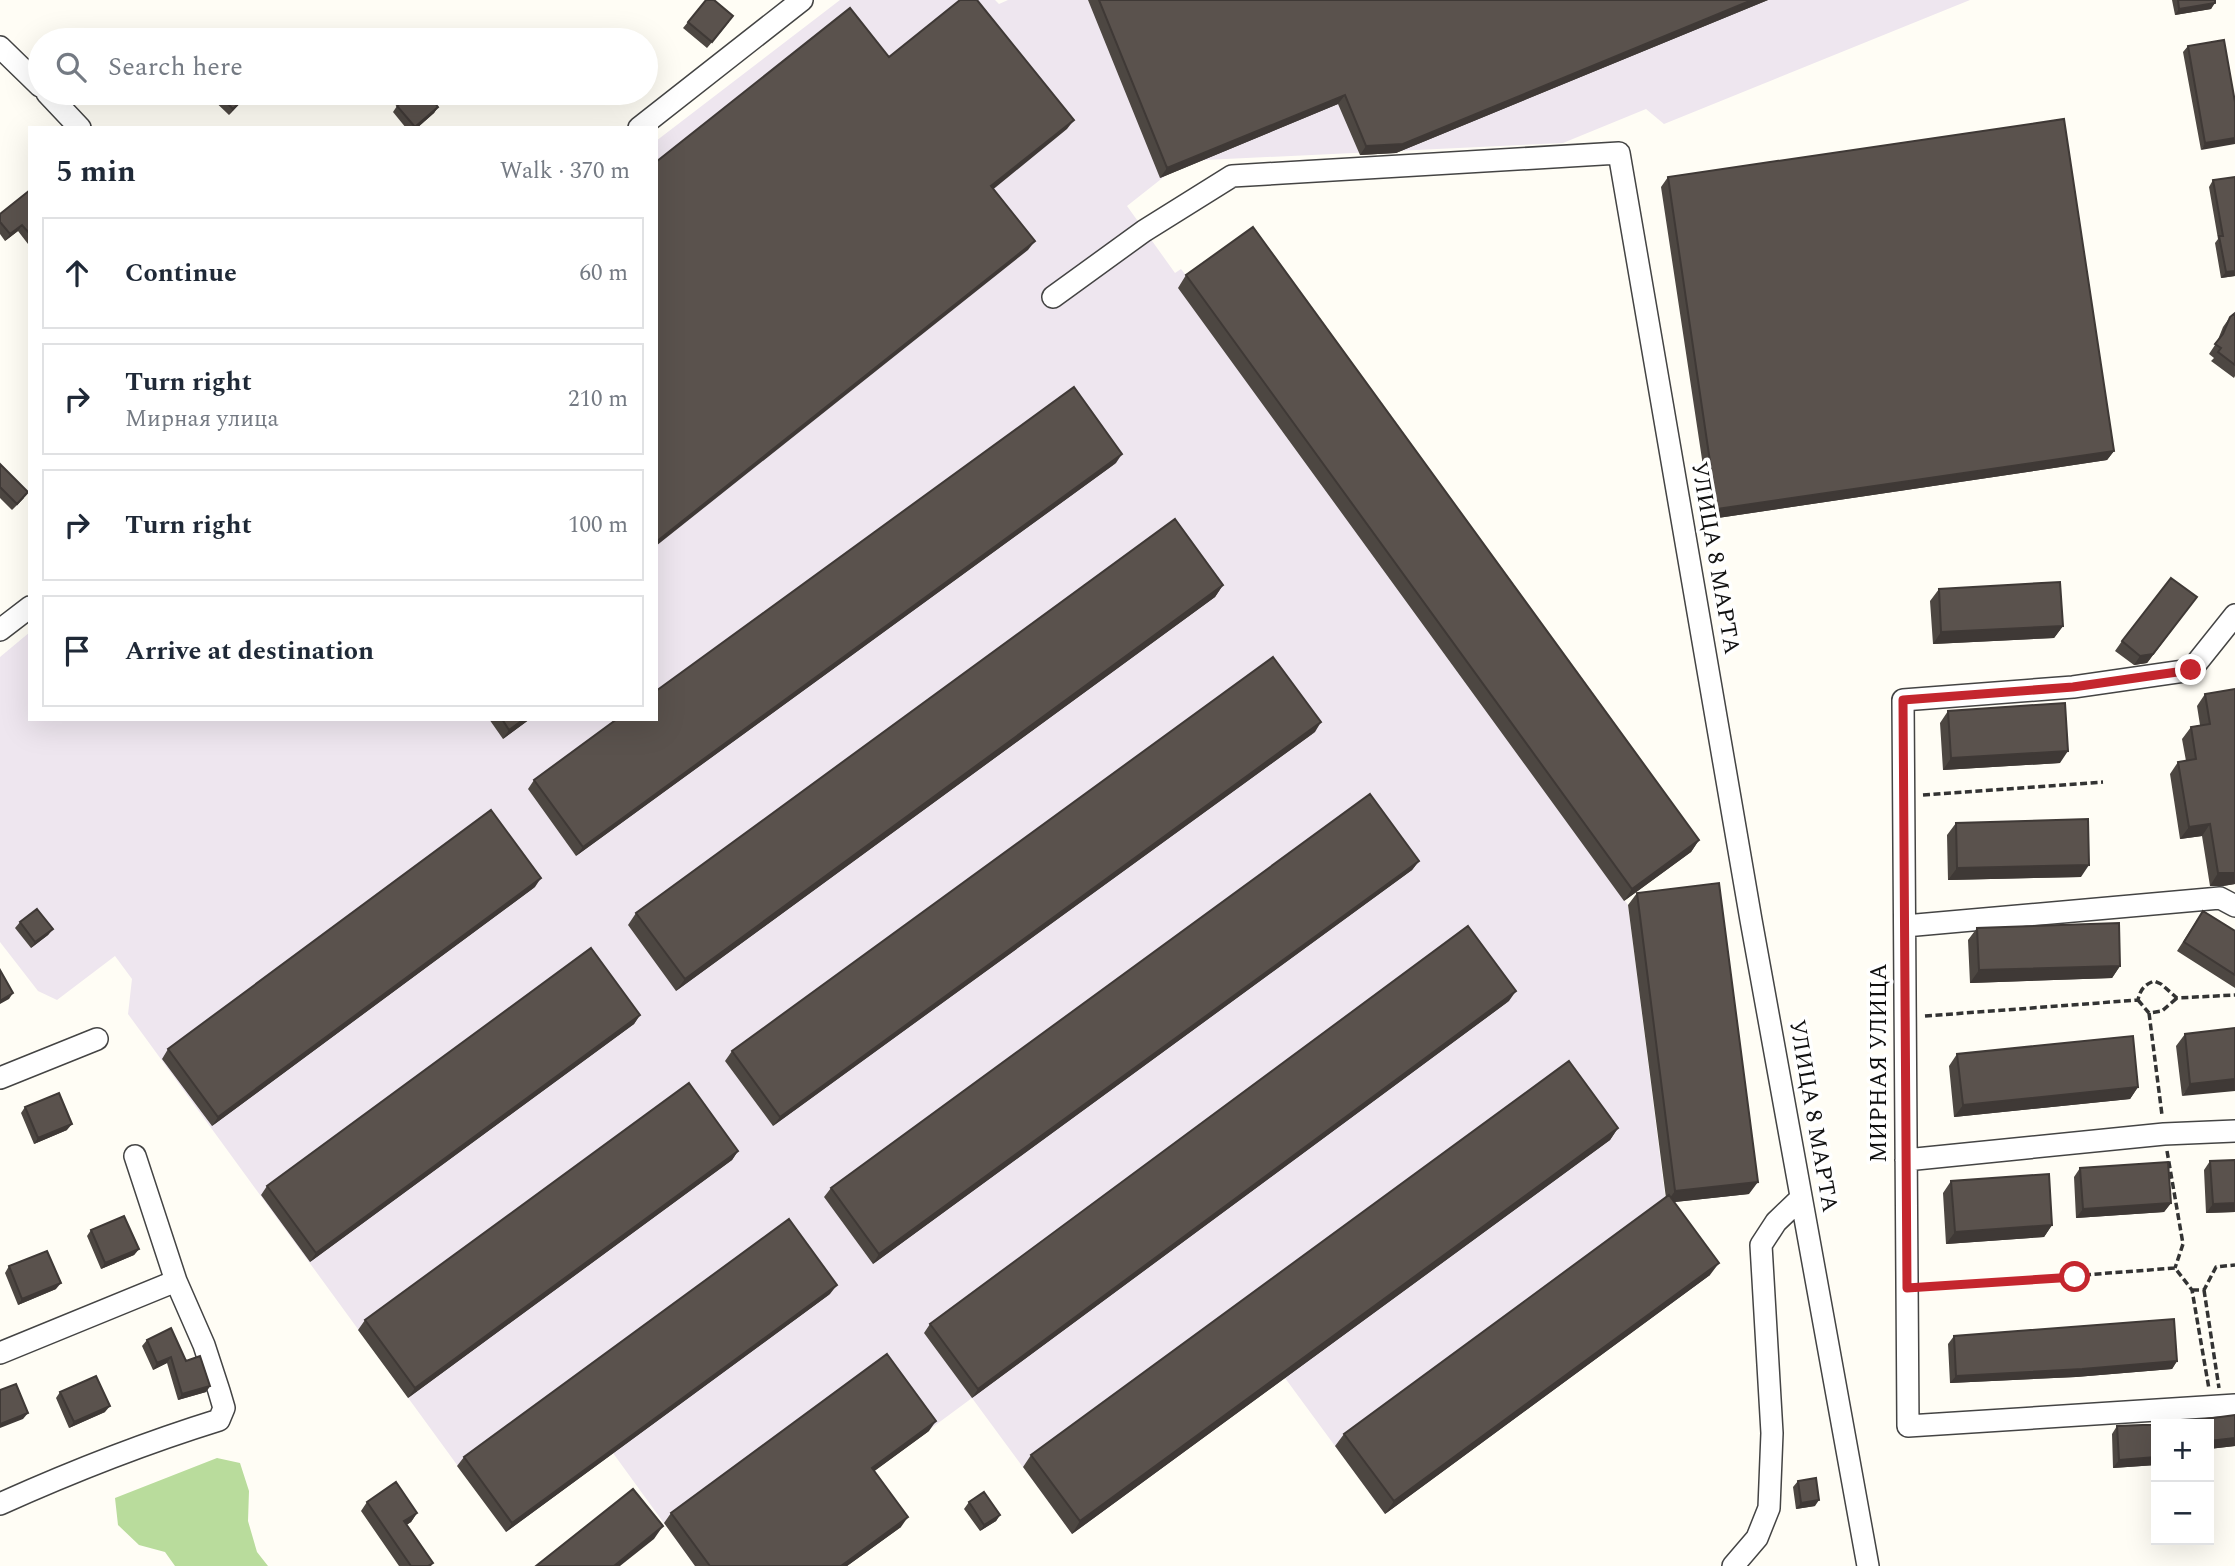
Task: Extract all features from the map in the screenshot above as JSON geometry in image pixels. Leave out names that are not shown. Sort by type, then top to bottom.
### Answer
[{"type":"street","points":[[642,126],[802,0]]},
{"type":"street","points":[[0,47],[28,74]]},
{"type":"street","points":[[58,105],[78,126]]},
{"type":"street","name":"УЛИЦА 8 МАРТА","points":[[1053,297],[1144,231],[1232,176],[1619,153],[1751,920],[1868,1566]]},
{"type":"street","points":[[0,630],[28,609]]},
{"type":"street","name":"МИРНАЯ УЛИЦА","points":[[2227,1398],[1908,1426],[1903,700],[2073,687],[2191,670],[2235,615]]},
{"type":"street","points":[[1905,926],[2220,898],[2235,906]]},
{"type":"street","points":[[0,1078],[97,1039]]},
{"type":"street","points":[[1906,1160],[2164,1134],[2235,1131]]},
{"type":"street","points":[[0,1504],[177,1433],[219,1420],[224,1408],[204,1345],[176,1281],[135,1156]]},
{"type":"street","points":[[1733,1566],[1757,1538],[1769,1508],[1772,1433],[1761,1245],[1776,1222],[1801,1198]]},
{"type":"street","points":[[0,1353],[176,1281]]},
{"type":"path","points":[[1904,796],[2103,782]]},
{"type":"path","points":[[2138,1000],[2140,991],[2146,984],[2154,981],[2177,998]]},
{"type":"path","points":[[2149,1013],[2162,1011],[2177,998],[2235,995]]},
{"type":"path","points":[[1905,1018],[2138,1000]]},
{"type":"path","points":[[2138,1000],[2149,1013],[2164,1134],[2183,1244],[2175,1268]]},
{"type":"path","points":[[2227,1398],[2204,1290],[2216,1267],[2235,1265]]},
{"type":"path","points":[[1907,1288],[2175,1268]]},
{"type":"path","points":[[2175,1268],[2192,1290],[2210,1391]]},
{"type":"path","points":[[2192,1290],[2204,1290]]},
{"type":"shaded area","points":[[840,0],[995,0],[999,4],[1008,0],[1970,0],[1664,124],[1646,109],[1563,143],[1184,161],[1127,206],[1175,273],[1181,269],[1189,279],[1628,905],[1666,1203],[1661,1208],[1710,1275],[1385,1514],[1285,1378],[1072,1534],[972,1398],[745,1566],[695,1566],[613,1453],[506,1532],[128,1014],[132,979],[115,956],[57,1000],[38,991],[0,942],[0,657],[28,634],[28,721],[658,721],[658,139]]},
{"type":"green space","points":[[217,1458],[240,1463],[249,1491],[248,1521],[257,1552],[268,1566],[175,1566],[165,1552],[139,1545],[118,1525],[115,1498]]},
{"type":"building","points":[[706,0],[714,0],[733,16],[712,42],[688,22]]},
{"type":"building","points":[[960,0],[977,0],[1074,120],[991,186],[1035,241],[658,540],[658,160],[850,8],[889,57]]},
{"type":"building","points":[[1099,0],[1752,0],[1403,144],[1366,146],[1345,95],[1167,168]]},
{"type":"building","points":[[2178,0],[2215,0],[2215,3],[2179,9]]},
{"type":"building","points":[[2224,40],[2235,102],[2235,138],[2205,143],[2188,46]]},
{"type":"building","points":[[436,105],[438,107],[414,126],[397,106]]},
{"type":"building","points":[[2064,119],[2114,451],[1717,509],[1668,177]]},
{"type":"building","points":[[2235,177],[2235,271],[2226,272],[2213,180]]},
{"type":"building","points":[[28,192],[28,232],[22,225],[10,234],[0,222],[0,214]]},
{"type":"building","points":[[1253,227],[1699,840],[1632,889],[1186,275]]},
{"type":"building","points":[[2235,313],[2235,365],[2218,352],[2221,348],[2215,344]]},
{"type":"building","points":[[1074,387],[1122,454],[583,847],[534,780],[614,721],[658,721],[658,690]]},
{"type":"building","points":[[0,464],[28,492],[17,504],[0,487]]},
{"type":"building","points":[[1175,519],[1223,585],[685,979],[636,913]]},
{"type":"building","points":[[2171,578],[2197,597],[2153,654],[2140,656],[2122,641]]},
{"type":"building","points":[[2060,582],[2063,626],[1941,632],[1939,589]]},
{"type":"building","points":[[1273,657],[1321,722],[780,1117],[732,1051]]},
{"type":"building","points":[[2235,689],[2235,873],[2218,873],[2210,824],[2189,827],[2178,762],[2196,759],[2191,727],[2210,724],[2205,694]]},
{"type":"building","points":[[2065,703],[2068,751],[1951,758],[1948,711]]},
{"type":"building","points":[[503,721],[521,721],[509,730]]},
{"type":"building","points":[[1370,794],[1419,861],[879,1254],[831,1188]]},
{"type":"building","points":[[491,810],[541,878],[218,1117],[168,1049]]},
{"type":"building","points":[[2088,819],[2089,865],[1957,868],[1956,823]]},
{"type":"building","points":[[1719,883],[1758,1182],[1675,1191],[1637,893]]},
{"type":"building","points":[[37,909],[53,929],[35,942],[20,922]]},
{"type":"building","points":[[2203,911],[2235,931],[2235,975],[2184,942]]},
{"type":"building","points":[[2119,923],[2120,966],[1979,970],[1977,928]]},
{"type":"building","points":[[1468,926],[1516,991],[978,1389],[930,1324]]},
{"type":"building","points":[[591,948],[640,1015],[316,1253],[267,1186]]},
{"type":"building","points":[[0,970],[13,993],[0,1001]]},
{"type":"building","points":[[2235,1028],[2235,1079],[2190,1084],[2185,1034]]},
{"type":"building","points":[[2133,1036],[2138,1087],[1963,1105],[1957,1054]]},
{"type":"building","points":[[1569,1061],[1618,1128],[1080,1521],[1031,1455]]},
{"type":"building","points":[[689,1083],[738,1151],[415,1388],[365,1320]]},
{"type":"building","points":[[59,1093],[72,1124],[38,1138],[25,1107]]},
{"type":"building","points":[[2235,1160],[2235,1203],[2213,1204],[2210,1161]]},
{"type":"building","points":[[2168,1162],[2171,1203],[2083,1209],[2080,1168]]},
{"type":"building","points":[[2049,1174],[2052,1225],[1955,1232],[1951,1181]]},
{"type":"building","points":[[1669,1195],[1719,1263],[1394,1501],[1344,1434]]},
{"type":"building","points":[[124,1216],[139,1249],[105,1263],[91,1230]]},
{"type":"building","points":[[789,1219],[837,1285],[512,1523],[464,1457]]},
{"type":"building","points":[[47,1251],[61,1283],[22,1299],[9,1266]]},
{"type":"building","points":[[2174,1319],[2177,1361],[1956,1376],[1954,1336]]},
{"type":"building","points":[[171,1328],[186,1361],[200,1356],[210,1386],[182,1394],[171,1357],[157,1363],[147,1340]]},
{"type":"building","points":[[887,1354],[936,1421],[872,1468],[908,1517],[841,1566],[710,1566],[671,1513]]},
{"type":"building","points":[[96,1376],[110,1406],[74,1422],[60,1392]]},
{"type":"building","points":[[16,1384],[28,1413],[0,1424],[0,1390]]},
{"type":"building","points":[[2235,1415],[2235,1438],[2214,1440],[2214,1419],[2206,1419]]},
{"type":"building","points":[[2151,1424],[2151,1457],[2119,1460],[2117,1426]]},
{"type":"building","points":[[1816,1478],[1819,1500],[1801,1503],[1798,1481]]},
{"type":"building","points":[[396,1482],[417,1513],[404,1521],[433,1563],[428,1566],[411,1566],[367,1502]]},
{"type":"building","points":[[633,1489],[663,1526],[614,1566],[536,1566]]},
{"type":"building","points":[[984,1492],[1000,1515],[984,1525],[969,1502]]},
{"type":"route","points":[[2075,1277],[1907,1288],[1903,700],[2073,687],[2191,670]]}]
